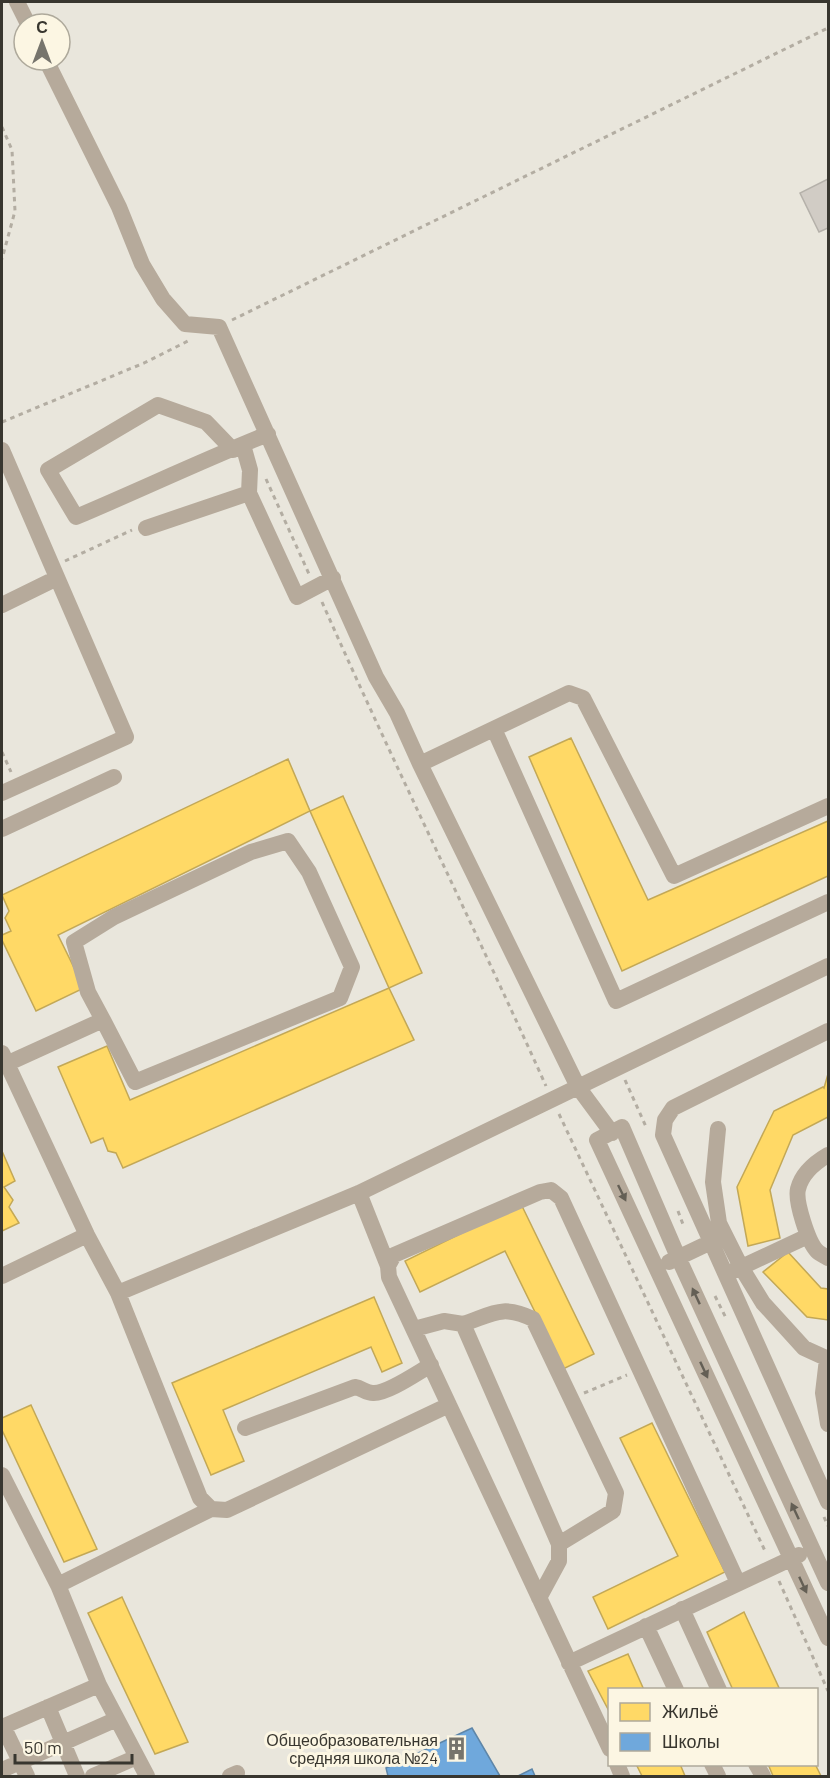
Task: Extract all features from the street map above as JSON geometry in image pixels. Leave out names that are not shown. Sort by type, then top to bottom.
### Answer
[{"type":"street","points":[[52,72],[120,207],[142,264],[163,299],[184,324],[219,327],[376,677],[398,712],[420,764],[578,1087],[612,1133]]},
{"type":"street","points":[[268,434],[238,448],[76,517],[48,470],[158,405],[206,422],[238,448],[250,470],[249,493],[297,597],[333,578]]},
{"type":"street","points":[[2,450],[126,737],[9,790]]},
{"type":"street","points":[[146,528],[249,493]]},
{"type":"street","points":[[2,605],[55,572]]},
{"type":"street","points":[[420,764],[569,693],[583,698],[674,876],[828,806]]},
{"type":"street","points":[[494,729],[616,1001],[828,902]]},
{"type":"street","points":[[2,829],[114,777]]},
{"type":"street","points":[[288,841],[309,872],[352,967],[339,998],[135,1082],[103,1020],[87,992],[74,942],[114,917],[251,852],[288,841]]},
{"type":"street","points":[[118,1293],[359,1192],[828,966]]},
{"type":"street","points":[[103,1020],[3,1060],[87,1235],[118,1293],[200,1498],[210,1509]]},
{"type":"street","points":[[828,1031],[673,1108],[665,1120],[663,1135],[828,1499]]},
{"type":"street","points":[[828,1583],[678,1257],[622,1127],[597,1140],[828,1638]]},
{"type":"street","points":[[718,1129],[713,1182],[719,1223],[741,1267],[763,1303],[804,1348],[828,1359],[823,1393],[828,1424]]},
{"type":"street","points":[[828,1155],[812,1165],[798,1189],[801,1215],[808,1236],[816,1250],[828,1258]]},
{"type":"street","points":[[388,1266],[394,1255],[540,1192],[551,1190],[561,1198],[738,1583]]},
{"type":"street","points":[[359,1192],[388,1266],[389,1276],[608,1747]]},
{"type":"street","points":[[2,1276],[87,1235]]},
{"type":"street","points":[[726,1274],[808,1236]]},
{"type":"street","points":[[658,1268],[711,1242]]},
{"type":"street","points":[[414,1329],[444,1321],[463,1324],[505,1310],[518,1311],[533,1319],[616,1493],[613,1511],[559,1544]]},
{"type":"street","points":[[463,1324],[559,1544],[559,1561],[539,1598]]},
{"type":"street","points":[[245,1428],[355,1387],[370,1393],[381,1392],[431,1365]]},
{"type":"street","points":[[58,1586],[210,1509],[227,1510],[449,1405]]},
{"type":"street","points":[[2,1475],[58,1586],[99,1685],[147,1776]]},
{"type":"street","points":[[569,1663],[812,1549]]},
{"type":"street","points":[[682,1609],[719,1688]]},
{"type":"street","points":[[646,1626],[676,1688]]},
{"type":"street","points":[[23,1769],[2,1727],[99,1685]]},
{"type":"street","points":[[48,1707],[77,1776]]},
{"type":"street","points":[[2,1770],[23,1769],[63,1743],[117,1719]]},
{"type":"street","points":[[93,1776],[137,1757]]},
{"type":"path","points":[[219,327],[828,28]]},
{"type":"path","points":[[2,127],[12,150],[15,211],[2,259]]},
{"type":"path","points":[[2,422],[144,363],[194,339]]},
{"type":"path","points":[[262,471],[552,1100],[773,1567],[828,1691]]},
{"type":"path","points":[[55,572],[130,530],[146,528]]},
{"type":"path","points":[[2,752],[9,790]]},
{"type":"path","points":[[571,1398],[640,1370]]},
{"type":"building: Жильё","points":[[571,738],[648,900],[828,821],[828,876],[622,971],[529,757]]},
{"type":"building: Жильё","points":[[288,759],[310,811],[58,935],[84,988],[36,1011],[2,940],[2,935],[11,931],[5,918],[9,911],[2,895]]},
{"type":"building: Жильё","points":[[343,796],[422,973],[389,988],[310,811]]},
{"type":"building: Жильё","points":[[389,988],[414,1040],[123,1168],[116,1153],[108,1151],[103,1138],[91,1143],[58,1067],[107,1046],[130,1100]]},
{"type":"building: Жильё","points":[[828,1074],[828,1117],[793,1135],[770,1190],[780,1238],[748,1246],[737,1187],[774,1111],[824,1088]]},
{"type":"building: Жильё","points":[[2,1151],[15,1181],[4,1187],[13,1200],[9,1207],[19,1223],[2,1231]]},
{"type":"building: Жильё","points":[[521,1204],[594,1354],[563,1369],[505,1251],[420,1292],[405,1261]]},
{"type":"building: Жильё","points":[[788,1252],[821,1288],[828,1289],[828,1320],[807,1317],[763,1272]]},
{"type":"building: Жильё","points":[[374,1297],[402,1363],[382,1372],[371,1347],[223,1410],[244,1461],[211,1475],[172,1383]]},
{"type":"building: Жильё","points":[[31,1405],[97,1549],[64,1562],[2,1430],[2,1418]]},
{"type":"building: Жильё","points":[[652,1423],[725,1572],[608,1629],[593,1597],[678,1556],[620,1438]]},
{"type":"building: Жильё","points":[[122,1597],[188,1742],[155,1754],[88,1613]]},
{"type":"building: Жильё","points":[[744,1612],[779,1688],[732,1688],[707,1632]]},
{"type":"building: Жильё","points":[[628,1654],[643,1688],[608,1688],[608,1709],[588,1671]]},
{"type":"building: Жильё","points":[[637,1766],[681,1766],[685,1776],[642,1776]]},
{"type":"building: Жильё","points":[[769,1766],[816,1766],[821,1776],[773,1776]]},
{"type":"building: Школы","name":"Общеобразовательная средняя школа №24","points":[[472,1728],[500,1776],[388,1776],[386,1768]]},
{"type":"building: Школы","points":[[532,1769],[535,1776],[518,1776]]},
{"type":"building: Прочее","points":[[828,179],[828,228],[819,232],[800,193]]},
{"type":"place","name":"Общеобразовательная средняя школа №24","points":[[456,1748]]}]
